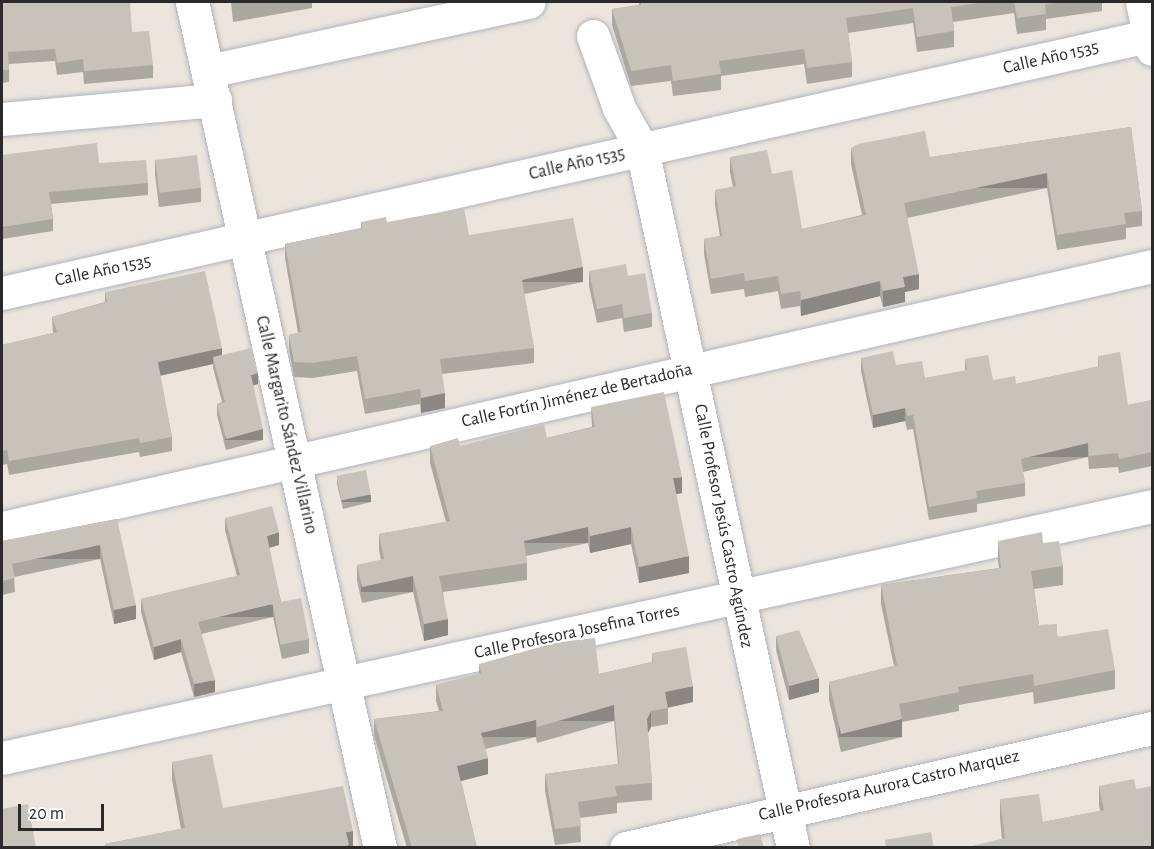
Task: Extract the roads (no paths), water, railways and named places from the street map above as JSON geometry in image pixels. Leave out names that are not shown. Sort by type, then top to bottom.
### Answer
[{"type":"street","name":"Calle Margarito Sández Villarino","points":[[192,2],[212,86],[243,240],[296,461],[341,680],[380,848]]},
{"type":"street","points":[[2,118],[212,86],[529,2]]},
{"type":"street","points":[[1142,2],[1152,40]]},
{"type":"street","name":"Calle Profesor Jesús Castro Agúndez","points":[[593,36],[619,108],[642,149],[691,370],[736,599],[793,848]]},
{"type":"street","name":"Calle Año 1535","points":[[2,293],[642,149],[1152,40]]},
{"type":"street","name":"Calle Fortín Jiménez de Bertadoña","points":[[2,528],[1152,266]]},
{"type":"street","name":"Calle Profesora Josefina Torres","points":[[2,758],[341,680],[736,599],[1152,506]]},
{"type":"street","name":"Calle Profesora Aurora Castro Marquez","points":[[626,848],[784,809],[1152,728]]}]
